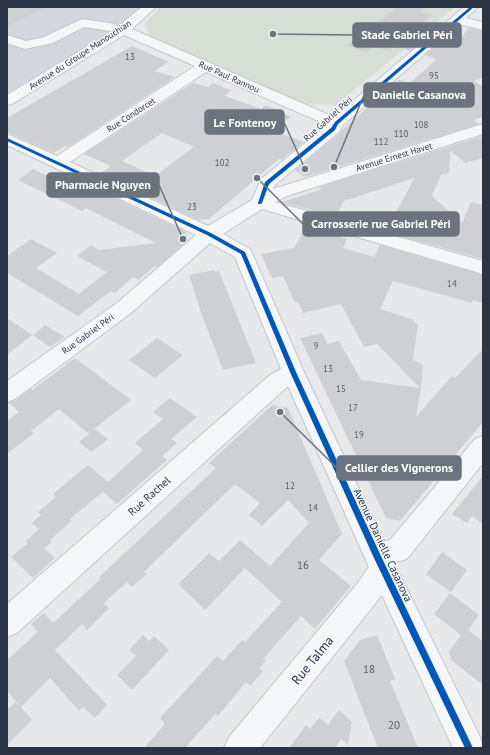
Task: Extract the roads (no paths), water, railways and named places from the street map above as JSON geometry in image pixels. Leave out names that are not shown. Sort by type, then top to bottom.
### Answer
[{"type":"street","name":"Avenue du Groupe Manouchian","points":[[7,87],[116,28],[134,7]]},
{"type":"street","name":"Avenue du Groupe Manouchian","points":[[7,101],[150,7]]},
{"type":"street","name":"Rue Gabriel Péri","points":[[7,393],[124,308],[209,234],[260,203],[267,183],[333,129],[336,123],[472,7]]},
{"type":"street","points":[[457,20],[483,26]]},
{"type":"street","name":"Rue Paul Rannou","points":[[7,39],[26,45],[48,40],[82,23],[116,28],[336,123]]},
{"type":"street","name":"Rue Condorcet","points":[[57,163],[205,66]]},
{"type":"street","name":"Avenue Ernest Havet","points":[[260,203],[281,192],[483,129]]},
{"type":"street","name":"Avenue Danielle Casanova","points":[[7,139],[209,234],[243,253],[293,372],[380,563],[469,748]]},
{"type":"street","points":[[260,203],[483,268]]},
{"type":"street","name":"Rue Rachel","points":[[7,623],[278,381],[293,372]]},
{"type":"street","points":[[380,563],[398,550],[483,446]]},
{"type":"street","name":"Rue Talma","points":[[240,748],[367,593],[380,563]]},
{"type":"place","name":"Stade Gabriel Péri","points":[[273,34]]},
{"type":"place","name":"Danielle Casanova","points":[[334,167]]},
{"type":"place","name":"Le Fontenoy","points":[[305,169]]},
{"type":"place","name":"Carrosserie rue Gabriel Péri","points":[[257,178]]},
{"type":"place","name":"Pharmacie Nguyen","points":[[183,239]]},
{"type":"place","name":"Cellier des Vignerons","points":[[280,412]]}]
